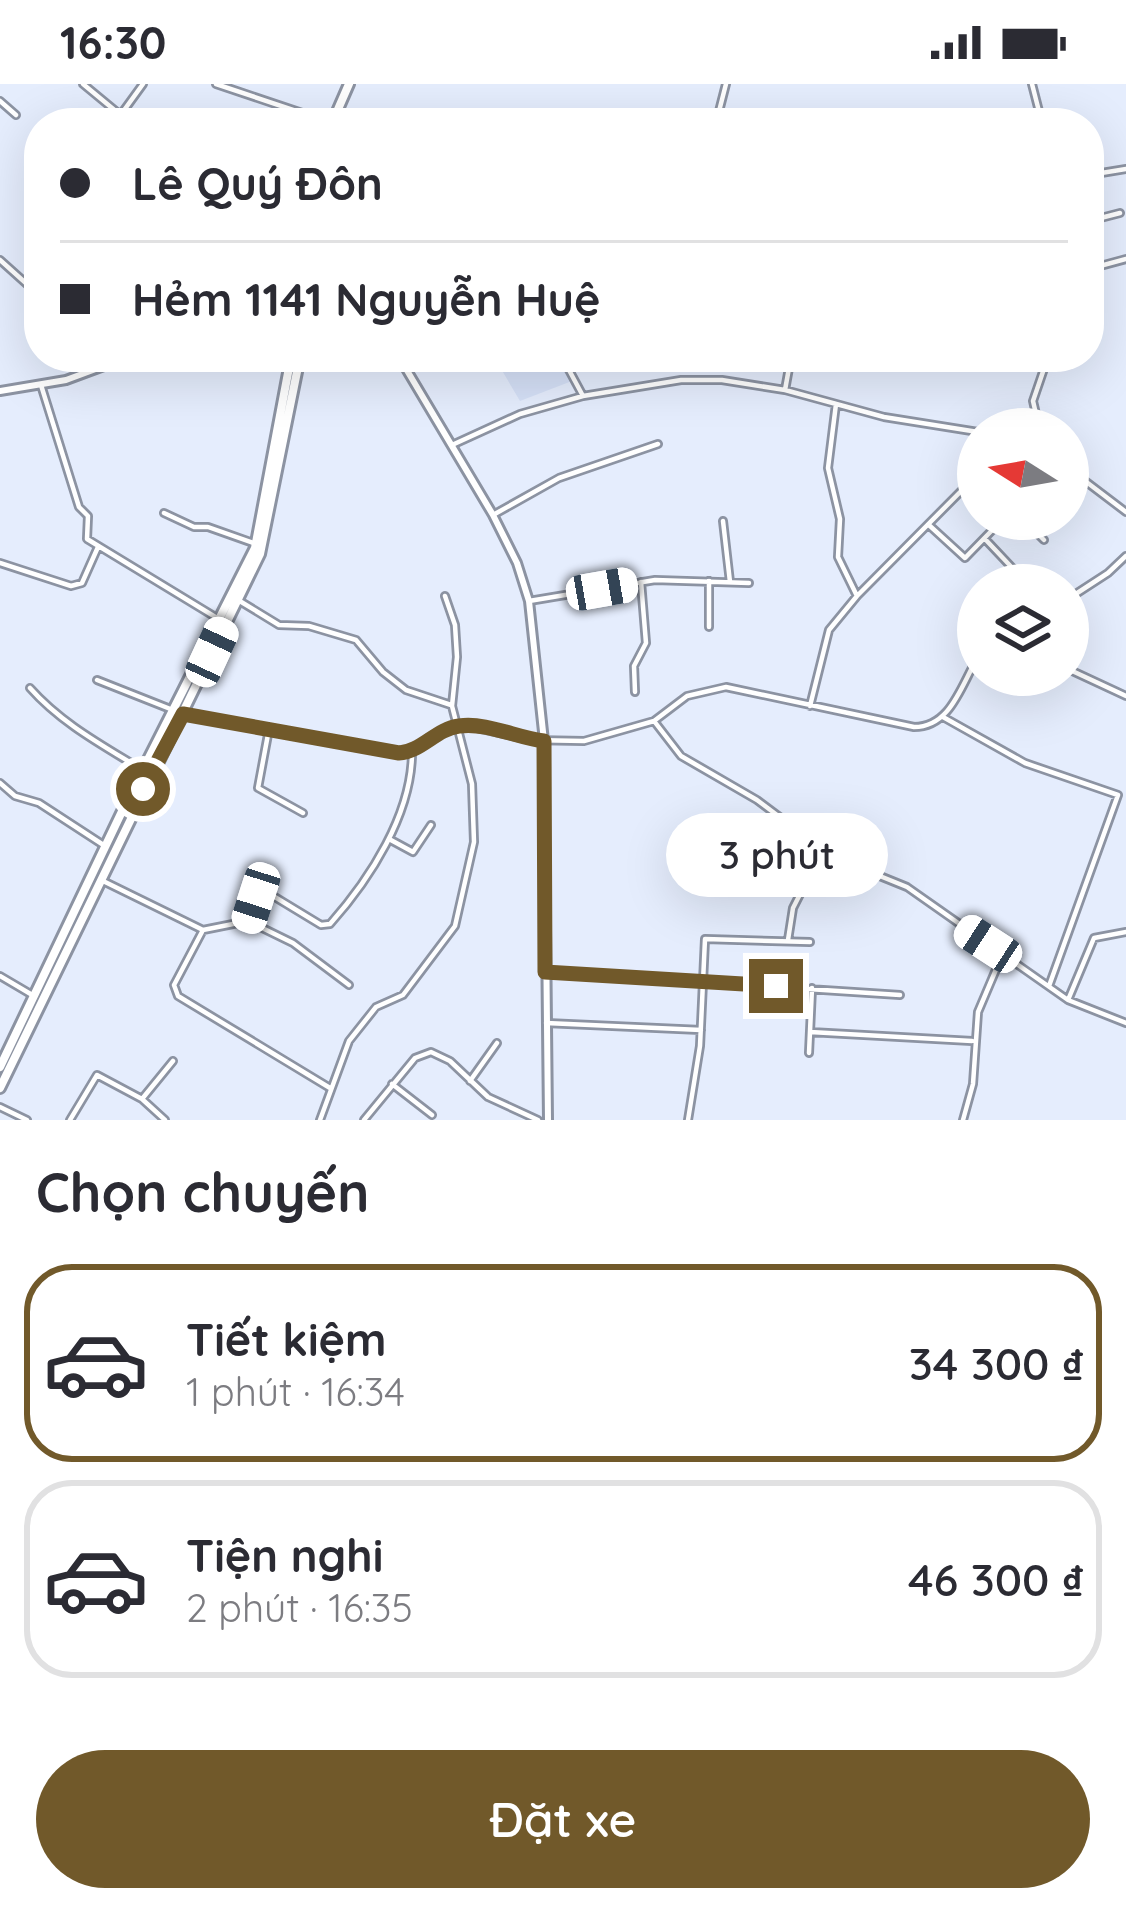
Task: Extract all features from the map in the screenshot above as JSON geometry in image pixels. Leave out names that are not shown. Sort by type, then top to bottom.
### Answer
[{"type":"main road","points":[[0,1088],[106,846],[265,542],[292,372]]},
{"type":"main road","points":[[0,1067],[100,880],[256,544],[279,446]]},
{"type":"street","points":[[82,84],[112,108]]},
{"type":"street","points":[[216,84],[290,108]]},
{"type":"street","points":[[0,101],[16,115]]},
{"type":"street","points":[[1104,217],[1120,213]]},
{"type":"street","points":[[0,260],[24,282]]},
{"type":"street","points":[[0,391],[88,372]]},
{"type":"street","points":[[408,372],[493,515],[517,563],[529,602],[544,741],[548,1120]]},
{"type":"street","points":[[570,372],[583,396]]},
{"type":"street","points":[[785,391],[788,372]]},
{"type":"street","points":[[1035,408],[1043,372]]},
{"type":"street","points":[[452,445],[520,414],[583,396],[701,379],[785,391],[903,421],[957,429]]},
{"type":"street","points":[[41,385],[79,507],[88,516],[85,535],[219,620]]},
{"type":"street","points":[[836,404],[828,468],[840,519],[838,557],[856,596]]},
{"type":"street","points":[[493,515],[559,478],[658,444]]},
{"type":"street","points":[[1089,484],[1126,512]]},
{"type":"street","points":[[811,706],[830,630],[856,596],[957,497]]},
{"type":"street","points":[[164,513],[194,527],[208,527],[256,544]]},
{"type":"street","points":[[723,521],[730,582]]},
{"type":"street","points":[[930,526],[963,558],[983,540]]},
{"type":"street","points":[[987,540],[1009,564]]},
{"type":"street","points":[[0,562],[71,586],[82,584],[99,546]]},
{"type":"street","points":[[1089,586],[1126,556]]},
{"type":"street","points":[[709,581],[709,627]]},
{"type":"street","points":[[529,602],[641,582],[749,583]]},
{"type":"street","points":[[635,692],[634,666],[646,643],[641,582]]},
{"type":"street","points":[[320,1120],[349,1041],[376,1006],[403,995],[453,933],[474,842],[471,776],[452,706],[457,643],[446,596]]},
{"type":"street","points":[[238,600],[279,625],[309,626],[356,640],[406,690],[452,706]]},
{"type":"street","points":[[1089,679],[1126,696]]},
{"type":"street","points":[[97,680],[179,712],[373,749],[412,752]]},
{"type":"street","points":[[248,921],[256,898],[265,891],[321,925],[330,924],[388,838],[404,801],[412,752],[428,738],[456,726],[475,725],[544,741],[584,741],[654,722],[687,696],[725,687],[928,727],[943,717],[957,693]]},
{"type":"street","points":[[30,688],[82,733],[143,771]]},
{"type":"street","points":[[943,717],[1025,763],[1118,795],[1049,986]]},
{"type":"street","points":[[654,722],[681,756],[757,800],[822,850],[908,887],[1068,1000],[1126,1023]]},
{"type":"street","points":[[269,729],[258,788],[303,813]]},
{"type":"street","points":[[0,783],[106,846]]},
{"type":"street","points":[[388,838],[413,852],[430,825]]},
{"type":"street","points":[[788,940],[793,908],[822,850]]},
{"type":"street","points":[[100,880],[203,930],[248,921],[293,943],[350,985]]},
{"type":"street","points":[[203,930],[174,991],[332,1089]]},
{"type":"street","points":[[1068,1000],[1094,938],[1126,932]]},
{"type":"street","points":[[688,1120],[701,1030],[707,937],[810,942]]},
{"type":"street","points":[[963,1120],[973,1084],[981,1003],[1003,953]]},
{"type":"street","points":[[545,972],[899,994]]},
{"type":"street","points":[[0,976],[34,996]]},
{"type":"street","points":[[808,1053],[812,988]]},
{"type":"street","points":[[546,1023],[701,1030]]},
{"type":"street","points":[[810,1032],[974,1041]]},
{"type":"street","points":[[470,1081],[497,1043]]},
{"type":"street","points":[[364,1120],[415,1058],[431,1052],[443,1055],[502,1105],[538,1120]]},
{"type":"street","points":[[142,1099],[173,1061]]},
{"type":"street","points":[[70,1120],[97,1075],[142,1099],[165,1120]]},
{"type":"street","points":[[392,1084],[432,1115]]},
{"type":"street","points":[[0,1107],[27,1120]]},
{"type":"shaded area","points":[[503,372],[567,372],[572,381],[520,401]]},
{"type":"route","points":[[143,789],[183,714],[399,753],[412,752],[428,738],[464,725],[544,741],[545,972],[776,986]]}]
